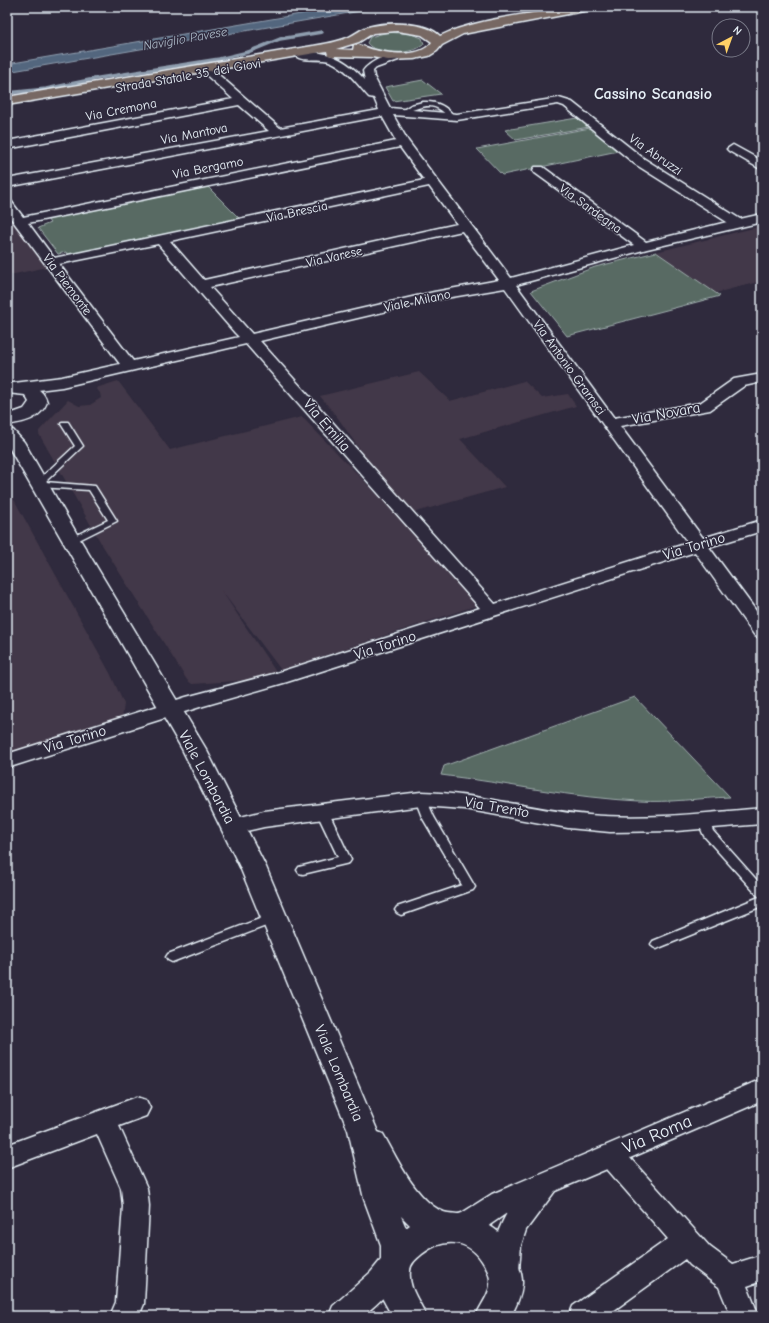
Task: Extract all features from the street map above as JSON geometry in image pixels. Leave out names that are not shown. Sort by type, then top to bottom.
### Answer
[{"type":"main road","points":[[413,29],[442,26],[559,7]]},
{"type":"main road","points":[[413,29],[430,34],[438,42],[459,31],[589,7]]},
{"type":"main road","name":"Strada Statale 35 dei Giovi","points":[[7,101],[313,50],[355,38],[372,30],[385,28],[413,29]]},
{"type":"main road","points":[[355,38],[354,43],[356,47],[370,54]]},
{"type":"main road","name":"Strada Statale 35 dei Giovi","points":[[7,106],[208,71],[337,51],[398,57],[410,56],[431,50],[438,42]]},
{"type":"street","name":"Via Antonio Gramsci","points":[[301,56],[320,55],[334,58],[342,62],[383,107]]},
{"type":"street","name":"Via Antonio Gramsci","points":[[398,57],[372,66],[368,71],[383,107],[403,143],[508,283],[762,632]]},
{"type":"street","points":[[208,71],[277,132]]},
{"type":"street","name":"Via Cremona","points":[[7,145],[241,101]]},
{"type":"street","name":"Via Mantova","points":[[7,183],[277,132],[383,107],[452,117],[563,102]]},
{"type":"street","name":"Via Abruzzi","points":[[563,102],[568,104],[639,161],[737,223]]},
{"type":"street","name":"Via Bergamo","points":[[20,221],[403,143]]},
{"type":"street","points":[[734,149],[762,166]]},
{"type":"street","name":"Via Sardegna","points":[[539,170],[644,246]]},
{"type":"street","name":"Via Brescia","points":[[52,262],[432,182]]},
{"type":"street","name":"Via Piemonte","points":[[7,204],[128,365]]},
{"type":"street","name":"Viale Milano","points":[[9,388],[72,380],[128,365],[440,295],[508,283],[644,246],[762,218]]},
{"type":"street","name":"Via Varese","points":[[202,285],[465,226]]},
{"type":"street","name":"Via Emilia","points":[[162,240],[240,330],[249,338],[492,611]]},
{"type":"street","name":"Via Novara","points":[[610,422],[705,407],[739,382],[762,378]]},
{"type":"street","name":"Viale Milano","points":[[36,409],[51,393],[72,380]]},
{"type":"street","points":[[7,420],[22,417],[36,409],[39,400],[36,395],[29,391],[9,388]]},
{"type":"street","name":"Viale Lombardia","points":[[36,409],[18,428],[11,438],[169,710],[194,749],[233,826],[275,918],[363,1130],[379,1199],[398,1245],[397,1260]]},
{"type":"street","name":"Via Torino","points":[[7,760],[169,710],[280,678],[698,544],[762,525]]},
{"type":"street","name":"Via Trento","points":[[233,826],[264,819],[322,811],[421,799],[445,798],[588,823],[637,824],[762,816]]},
{"type":"street","name":"Via Roma","points":[[450,1228],[465,1226],[501,1202],[762,1090]]},
{"type":"street","points":[[7,1157],[137,1108]]},
{"type":"street","points":[[104,1120],[134,1188],[136,1206],[130,1304],[124,1316]]},
{"type":"street","name":"Viale Lombardia","points":[[363,1130],[411,1206],[432,1223],[470,1231],[490,1245],[501,1260],[505,1278]]},
{"type":"street","points":[[610,1154],[700,1256],[730,1278],[745,1316]]},
{"type":"street","name":"Via Roma","points":[[505,1278],[508,1241],[517,1219],[526,1204],[553,1179]]},
{"type":"street","points":[[343,1316],[381,1281],[397,1260],[404,1247],[416,1237],[430,1230],[450,1228]]},
{"type":"street","points":[[583,1316],[687,1241]]},
{"type":"street","points":[[397,1260],[393,1277],[395,1292],[403,1308],[410,1316]]},
{"type":"street","points":[[730,1278],[762,1268]]},
{"type":"street","points":[[494,1314],[505,1291],[505,1278]]},
{"type":"lane","points":[[38,484],[79,446],[65,424]]},
{"type":"lane","points":[[38,484],[92,488],[113,521],[71,541]]},
{"type":"lane","points":[[401,910],[469,887],[428,817],[421,799]]},
{"type":"lane","points":[[303,870],[345,860],[322,811]]},
{"type":"lane","points":[[703,820],[708,833],[762,894]]},
{"type":"lane","points":[[657,944],[762,901]]},
{"type":"lane","points":[[172,957],[275,918]]},
{"type":"shaded area","points":[[7,214],[47,267],[10,275],[7,271]]},
{"type":"shaded area","points":[[762,226],[762,281],[715,293],[656,252]]},
{"type":"shaded area","points":[[419,372],[450,401],[524,381],[542,398],[568,394],[576,406],[460,439],[505,487],[405,515],[338,418],[320,396]]},
{"type":"shaded area","points":[[118,381],[170,450],[302,417],[400,518],[478,605],[281,670],[221,590],[280,678],[192,684],[187,680],[101,543],[39,434],[39,431],[68,400],[79,406],[90,405],[101,398],[100,393],[96,388]]},
{"type":"shaded area","points":[[7,487],[110,673],[124,704],[122,719],[7,755]]},
{"type":"green space","points":[[388,32],[411,34],[422,38],[424,44],[419,48],[404,52],[386,52],[378,50],[367,43],[370,37]]},
{"type":"green space","points":[[423,80],[441,94],[393,101],[385,87]]},
{"type":"green space","points":[[577,118],[589,127],[516,140],[505,130]]},
{"type":"green space","points":[[590,128],[618,151],[502,175],[477,149]]},
{"type":"green space","points":[[208,187],[240,219],[68,255],[66,252],[58,254],[38,228],[50,223],[47,219]]},
{"type":"green space","points":[[656,252],[720,296],[567,336],[531,291],[595,267]]},
{"type":"green space","points":[[635,697],[730,797],[639,801],[564,794],[441,775],[444,766]]},
{"type":"water","name":"Naviglio Pavese","points":[[342,7],[384,7],[7,72],[7,64]]},
{"type":"waterway","points":[[7,93],[46,89],[99,78],[219,59],[248,52],[280,39],[322,32]]},
{"type":"district","name":"Cassino Scanasio","points":[[653,93]]}]
